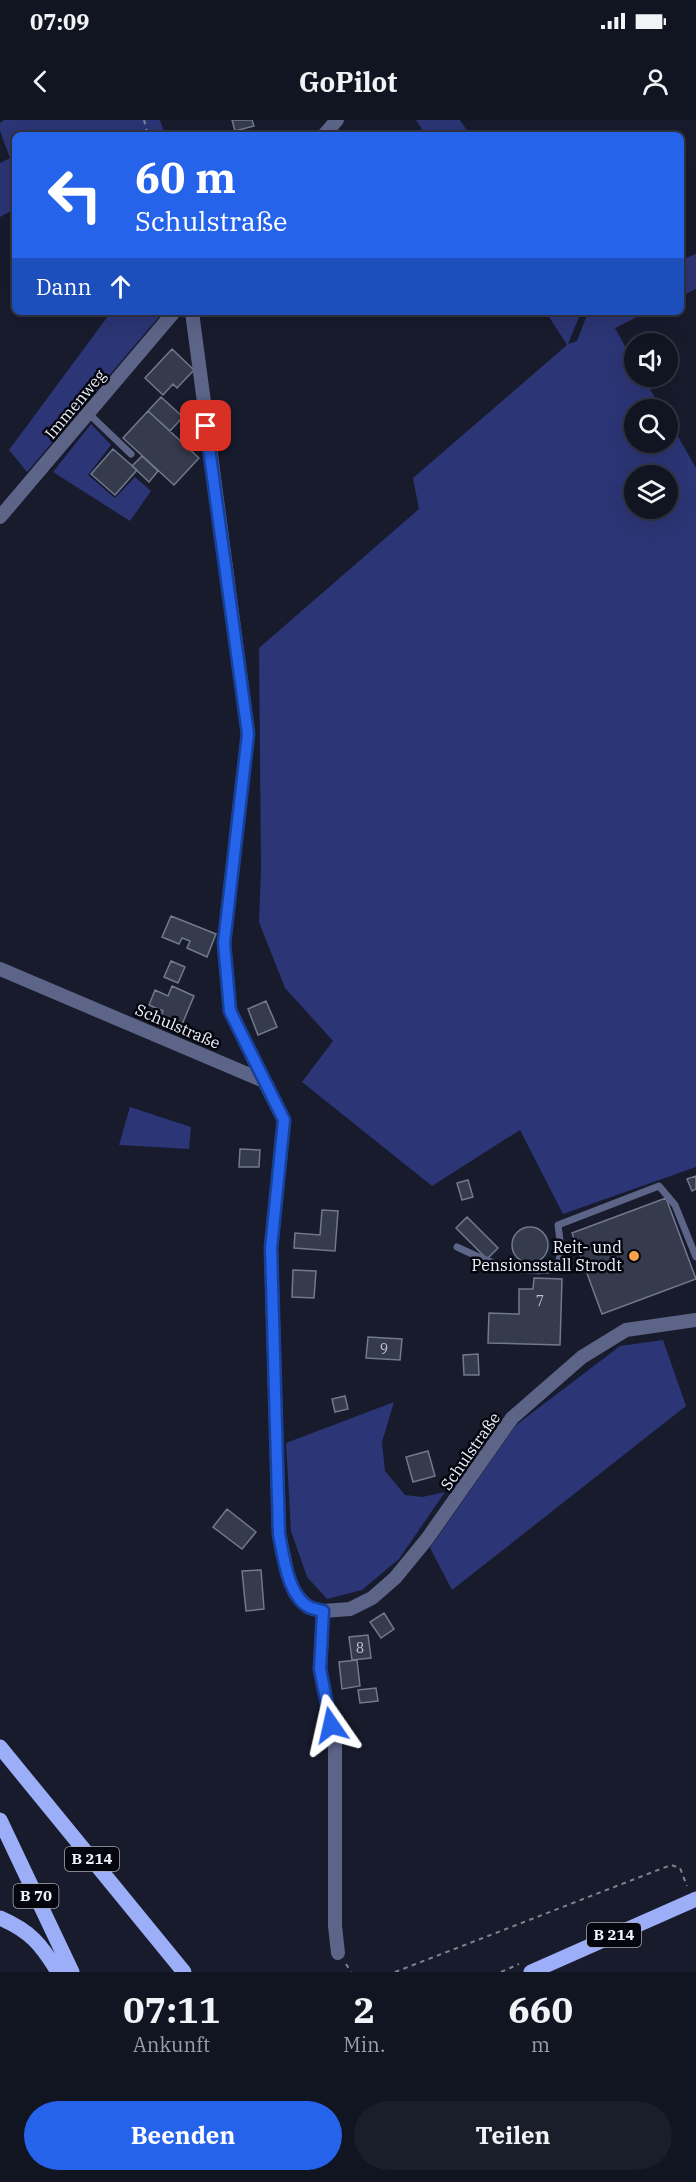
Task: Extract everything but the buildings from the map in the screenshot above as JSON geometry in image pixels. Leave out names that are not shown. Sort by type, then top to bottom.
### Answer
[{"type":"main road","name":"B 214","points":[[0,1747],[184,1972]]},
{"type":"main road","name":"B 70","points":[[0,1820],[72,1972]]},
{"type":"main road","name":"B 214","points":[[531,1972],[692,1893]]},
{"type":"main road","points":[[0,1918],[21,1927],[45,1950],[58,1972]]},
{"type":"street","points":[[327,132],[337,120]]},
{"type":"street","name":"Immenweg","points":[[0,517],[171,315]]},
{"type":"street","points":[[192,315],[248,734],[224,943],[230,1011],[284,1120],[271,1248],[279,1534],[288,1576],[296,1593],[308,1607],[323,1611],[320,1669],[335,1743],[335,1926],[338,1953]]},
{"type":"street","name":"Schulstraße","points":[[0,969],[264,1081]]},
{"type":"street","name":"Schulstraße","points":[[323,1611],[350,1609],[372,1598],[395,1578],[427,1539],[512,1419],[582,1357],[626,1330],[696,1320]]},
{"type":"lane","points":[[88,413],[130,454]]},
{"type":"lane","points":[[457,1247],[488,1262],[514,1270],[550,1270],[559,1262],[561,1248],[558,1225],[659,1186],[675,1205],[696,1257]]},
{"type":"path","points":[[396,1972],[671,1865],[680,1868],[692,1893]]},
{"type":"shaded area","points":[[4,120],[160,120],[164,132],[12,132],[12,211],[0,217],[0,163],[10,158],[0,131],[0,123]]},
{"type":"shaded area","points":[[416,120],[460,120],[468,132],[424,132]]},
{"type":"shaded area","points":[[696,254],[696,289],[684,295],[684,259]]},
{"type":"shaded area","points":[[109,315],[160,315],[27,472],[9,450]]},
{"type":"shaded area","points":[[548,315],[580,315],[568,344],[577,341],[587,315],[641,315],[615,328],[624,344],[624,387],[649,387],[656,399],[624,399],[624,453],[678,453],[678,436],[696,468],[696,1167],[563,1214],[520,1130],[432,1186],[302,1082],[333,1041],[285,988],[259,922],[261,869],[259,648],[419,509],[413,478],[567,345]]},
{"type":"shaded area","points":[[91,424],[111,445],[88,475],[115,498],[135,477],[151,491],[130,521],[53,472]]},
{"type":"shaded area","points":[[130,1107],[191,1127],[189,1149],[119,1145]]},
{"type":"shaded area","points":[[663,1340],[686,1406],[452,1590],[430,1548],[516,1425],[620,1346]]},
{"type":"shaded area","points":[[394,1402],[382,1442],[385,1471],[405,1495],[422,1497],[445,1492],[399,1559],[362,1590],[327,1599],[307,1577],[291,1531],[286,1443]]},
{"type":"place","name":"Reit- und Pensionsstall Strodt","points":[[634,1256]]},
{"type":"route","points":[[206,426],[248,734],[224,943],[230,1011],[284,1120],[271,1248],[279,1534],[288,1576],[296,1593],[308,1607],[323,1611],[320,1669],[331,1725]]}]
